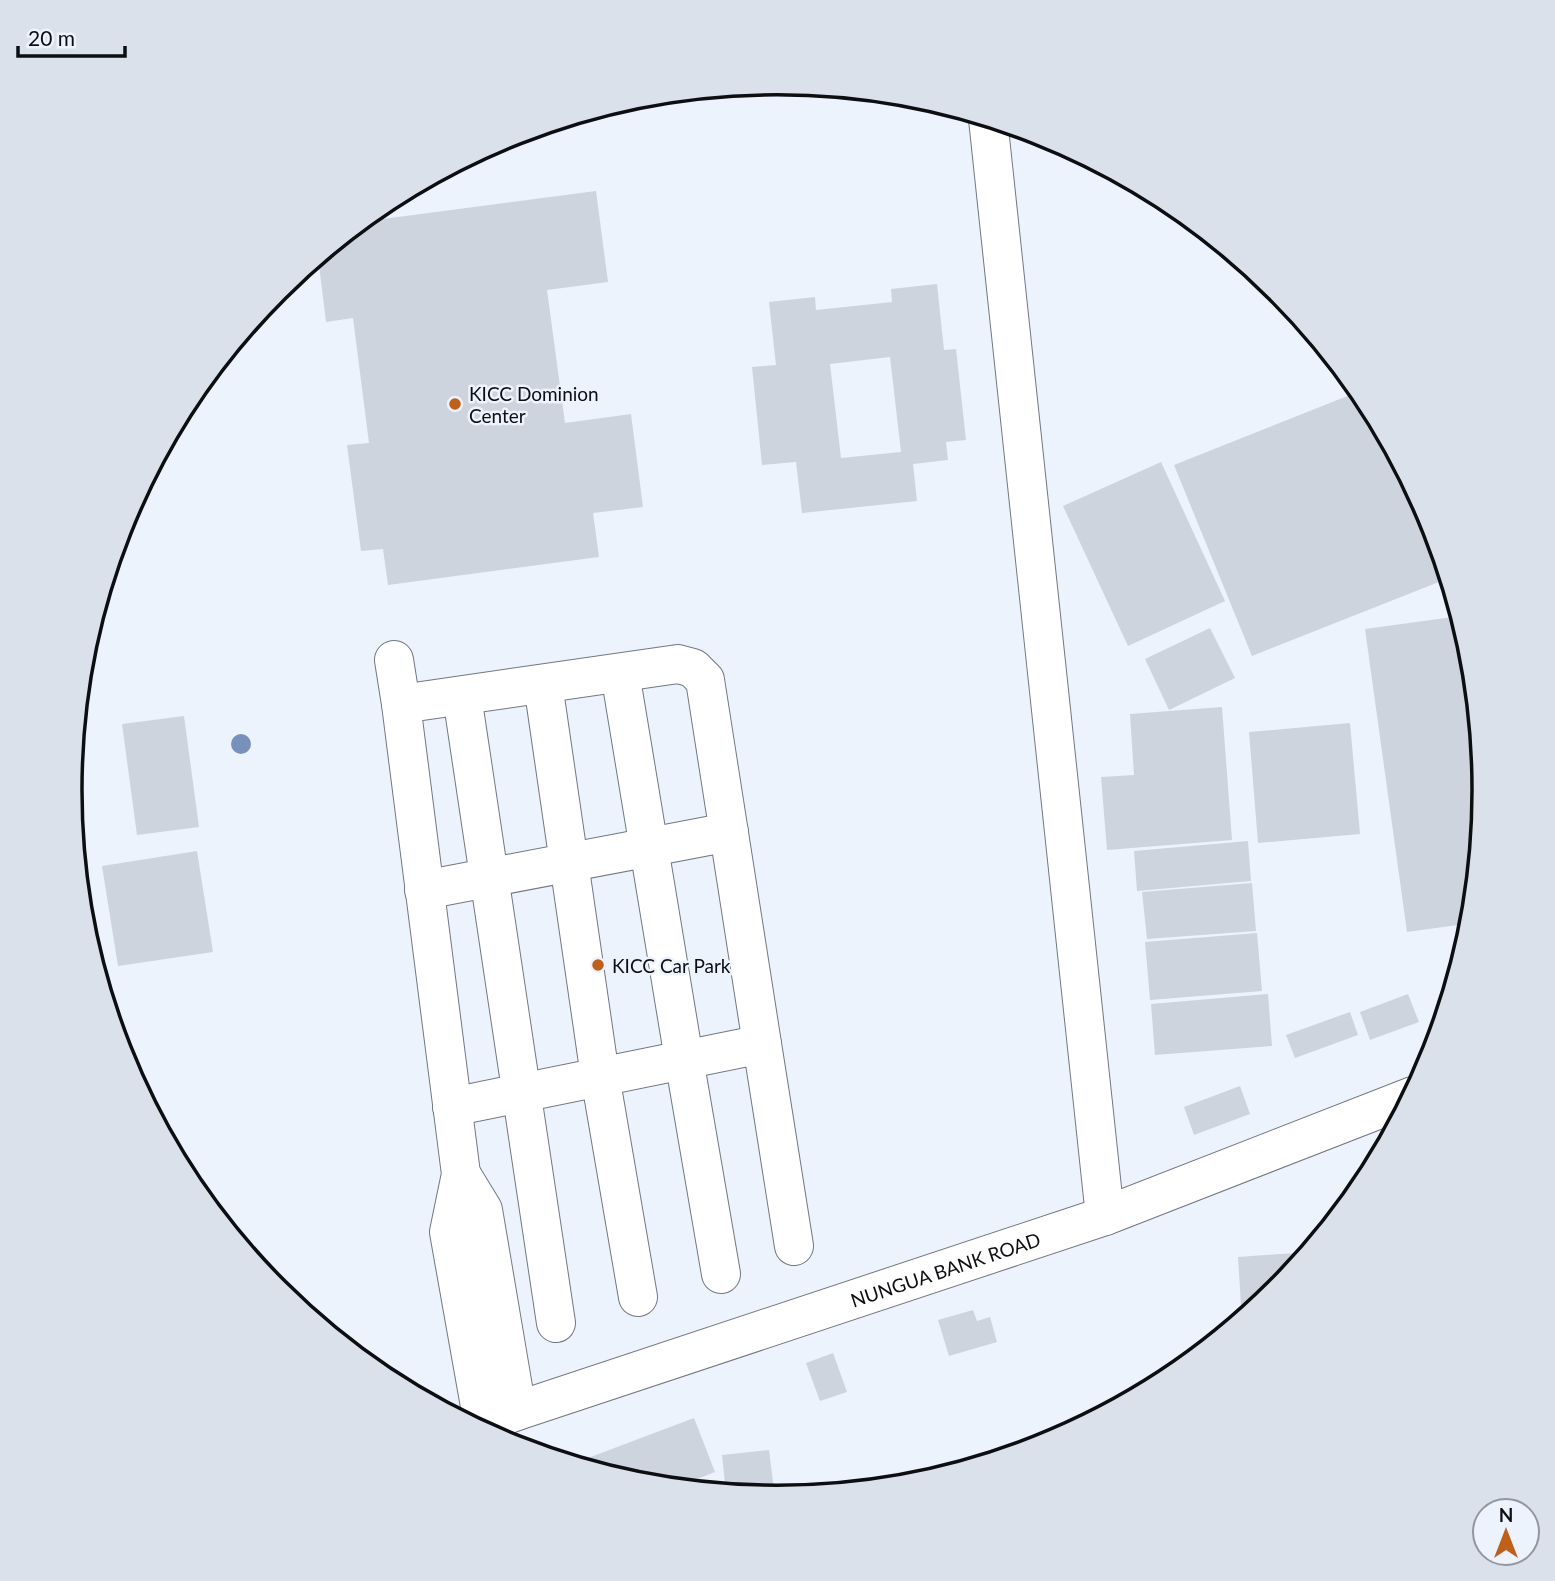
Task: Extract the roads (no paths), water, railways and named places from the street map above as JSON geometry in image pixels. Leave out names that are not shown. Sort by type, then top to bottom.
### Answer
[{"type":"street","points":[[989,128],[1105,1216]]},
{"type":"street","points":[[394,660],[461,1174],[483,1210],[491,1420]]},
{"type":"street","points":[[401,704],[678,664],[693,668],[705,680],[794,1246]]},
{"type":"street","points":[[620,673],[721,1274]]},
{"type":"street","points":[[543,684],[600,1076],[638,1297]]},
{"type":"street","points":[[462,696],[556,1323]]},
{"type":"street","points":[[424,890],[729,832]]},
{"type":"street","points":[[452,1107],[762,1044]]},
{"type":"street","name":"NUNGUA BANK ROAD","points":[[491,1420],[1105,1216],[1399,1101]]},
{"type":"place","name":"KICC Dominion Center","points":[[455,404]]},
{"type":"place","name":"KICC Car Park","points":[[598,965]]}]
